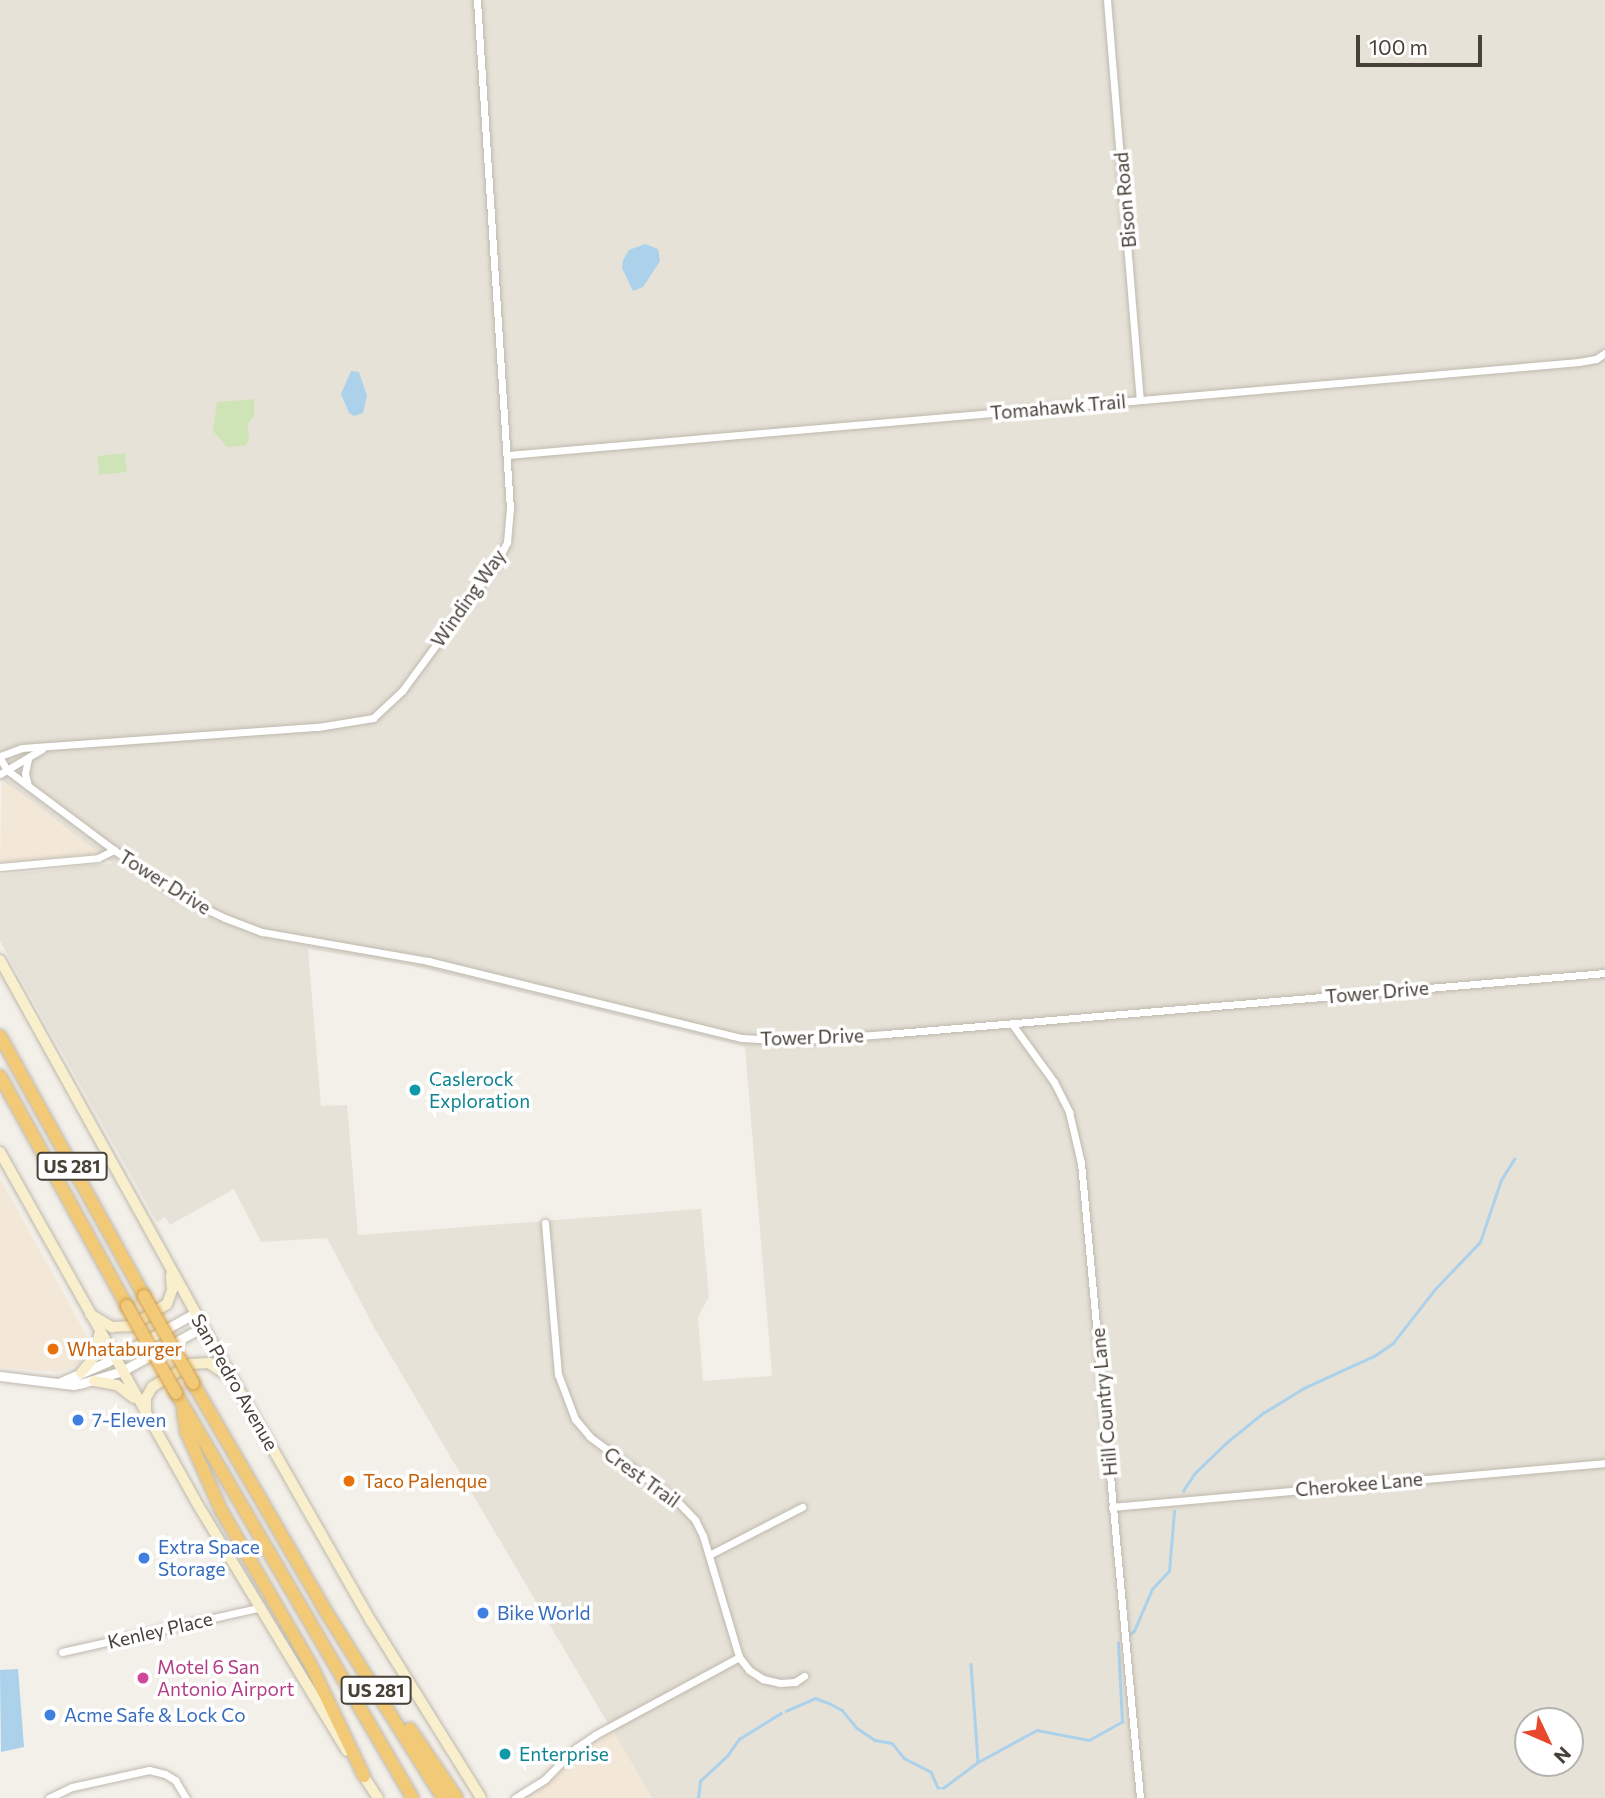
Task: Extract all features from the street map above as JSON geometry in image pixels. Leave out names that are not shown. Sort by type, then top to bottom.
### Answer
[{"type":"highway","name":"US 281","points":[[0,1036],[193,1383],[325,1610],[443,1798]]},
{"type":"highway","name":"US 281","points":[[0,1076],[179,1398],[413,1798]]},
{"type":"highway","points":[[179,1398],[186,1431],[221,1510],[311,1665],[364,1776]]},
{"type":"highway","points":[[325,1610],[457,1798]]},
{"type":"main road","name":"San Pedro Avenue","points":[[0,960],[203,1327],[371,1621],[481,1798]]},
{"type":"main road","points":[[0,1152],[140,1405],[258,1608],[378,1798]]},
{"type":"main road","points":[[90,1314],[112,1326],[122,1328],[161,1309],[172,1294],[170,1267]]},
{"type":"main road","points":[[81,1373],[97,1353],[99,1331]]},
{"type":"main road","points":[[146,1415],[146,1398],[152,1387],[194,1362],[212,1364],[233,1380]]},
{"type":"main road","points":[[94,1381],[117,1385],[140,1405]]},
{"type":"street","name":"Winding Way","points":[[0,757],[22,748],[43,749],[318,727],[373,718],[402,691],[495,565],[507,542],[510,526],[508,454],[477,0]]},
{"type":"street","name":"Bison Road","points":[[1107,0],[1140,400]]},
{"type":"street","name":"Tomahawk Trail","points":[[508,454],[1579,362],[1604,355]]},
{"type":"street","name":"Winding Way","points":[[4,772],[43,749]]},
{"type":"street","name":"Tower Drive","points":[[0,757],[4,772],[29,786],[181,897],[262,932],[428,961],[742,1038],[791,1041],[1605,973]]},
{"type":"street","points":[[28,759],[25,773],[29,786]]},
{"type":"street","points":[[0,867],[98,858],[114,850]]},
{"type":"street","name":"Hill Country Lane","points":[[1012,1024],[1055,1082],[1078,1141],[1086,1196],[1140,1798]]},
{"type":"street","name":"Crest Trail","points":[[545,1223],[558,1374],[569,1408],[590,1437],[683,1506],[699,1528],[739,1657]]},
{"type":"street","points":[[61,1382],[114,1358],[195,1312]]},
{"type":"street","points":[[0,1376],[74,1385],[94,1381],[122,1371],[203,1327]]},
{"type":"street","name":"Cherokee Lane","points":[[1112,1507],[1605,1463]]},
{"type":"street","points":[[709,1555],[802,1507]]},
{"type":"street","name":"Kenley Place","points":[[62,1652],[258,1608]]},
{"type":"street","points":[[515,1798],[545,1779],[585,1741],[739,1657],[755,1675],[776,1683],[795,1682],[804,1676]]},
{"type":"street","points":[[49,1798],[82,1784],[149,1770],[175,1780],[186,1798]]},
{"type":"shaded area","points":[[0,0],[1605,0],[1605,1798],[652,1798],[375,1329],[327,1238],[261,1242],[234,1189],[170,1225],[165,1217],[157,1222],[0,941],[0,875],[112,863],[0,779]],"holes":[[[308,949],[408,965],[745,1047],[772,1376],[703,1381],[698,1317],[709,1297],[701,1209],[358,1235],[347,1105],[321,1106]]]},
{"type":"shaded area","points":[[2,782],[21,793],[99,853],[0,863]]},
{"type":"shaded area","points":[[0,1178],[88,1338],[85,1356],[76,1366],[58,1372],[0,1367]]},
{"type":"shaded area","points":[[613,1731],[652,1798],[526,1798],[553,1779],[583,1750]]},
{"type":"green space","points":[[254,399],[254,416],[248,424],[249,441],[245,446],[227,447],[213,431],[217,402]]},
{"type":"green space","points":[[125,453],[127,472],[99,475],[97,456]]},
{"type":"water","points":[[645,244],[658,249],[660,261],[643,287],[633,291],[622,268],[623,260],[629,250]]},
{"type":"water","points":[[351,371],[359,372],[367,396],[363,413],[354,416],[349,413],[341,394]]},
{"type":"water","points":[[18,1669],[24,1747],[1,1752],[0,1670]]},
{"type":"waterway","points":[[1183,1491],[1194,1474],[1263,1413],[1304,1388],[1374,1356],[1393,1343],[1435,1289],[1480,1242],[1501,1180],[1514,1159]]},
{"type":"waterway","points":[[1130,1634],[1134,1631],[1152,1589],[1169,1571],[1174,1511]]},
{"type":"waterway","points":[[786,1711],[815,1698],[829,1703],[842,1710],[857,1728],[875,1740],[892,1743],[904,1758],[931,1772],[938,1788],[943,1788],[978,1762],[1037,1730],[1089,1740],[1122,1722],[1118,1643]]},
{"type":"waterway","points":[[971,1664],[978,1762]]},
{"type":"waterway","points":[[698,1798],[700,1781],[727,1756],[739,1739],[781,1713]]},
{"type":"place","name":"Caslerock Exploration","points":[[415,1090]]},
{"type":"place","name":"Whataburger","points":[[53,1349]]},
{"type":"place","name":"7-Eleven","points":[[78,1420]]},
{"type":"place","name":"Taco Palenque","points":[[349,1481]]},
{"type":"place","name":"Extra Space Storage","points":[[144,1558]]},
{"type":"place","name":"Bike World","points":[[483,1613]]},
{"type":"place","name":"Motel 6 San Antonio Airport","points":[[143,1678]]},
{"type":"place","name":"Acme Safe & Lock Co","points":[[50,1715]]},
{"type":"place","name":"Enterprise","points":[[505,1754]]}]
